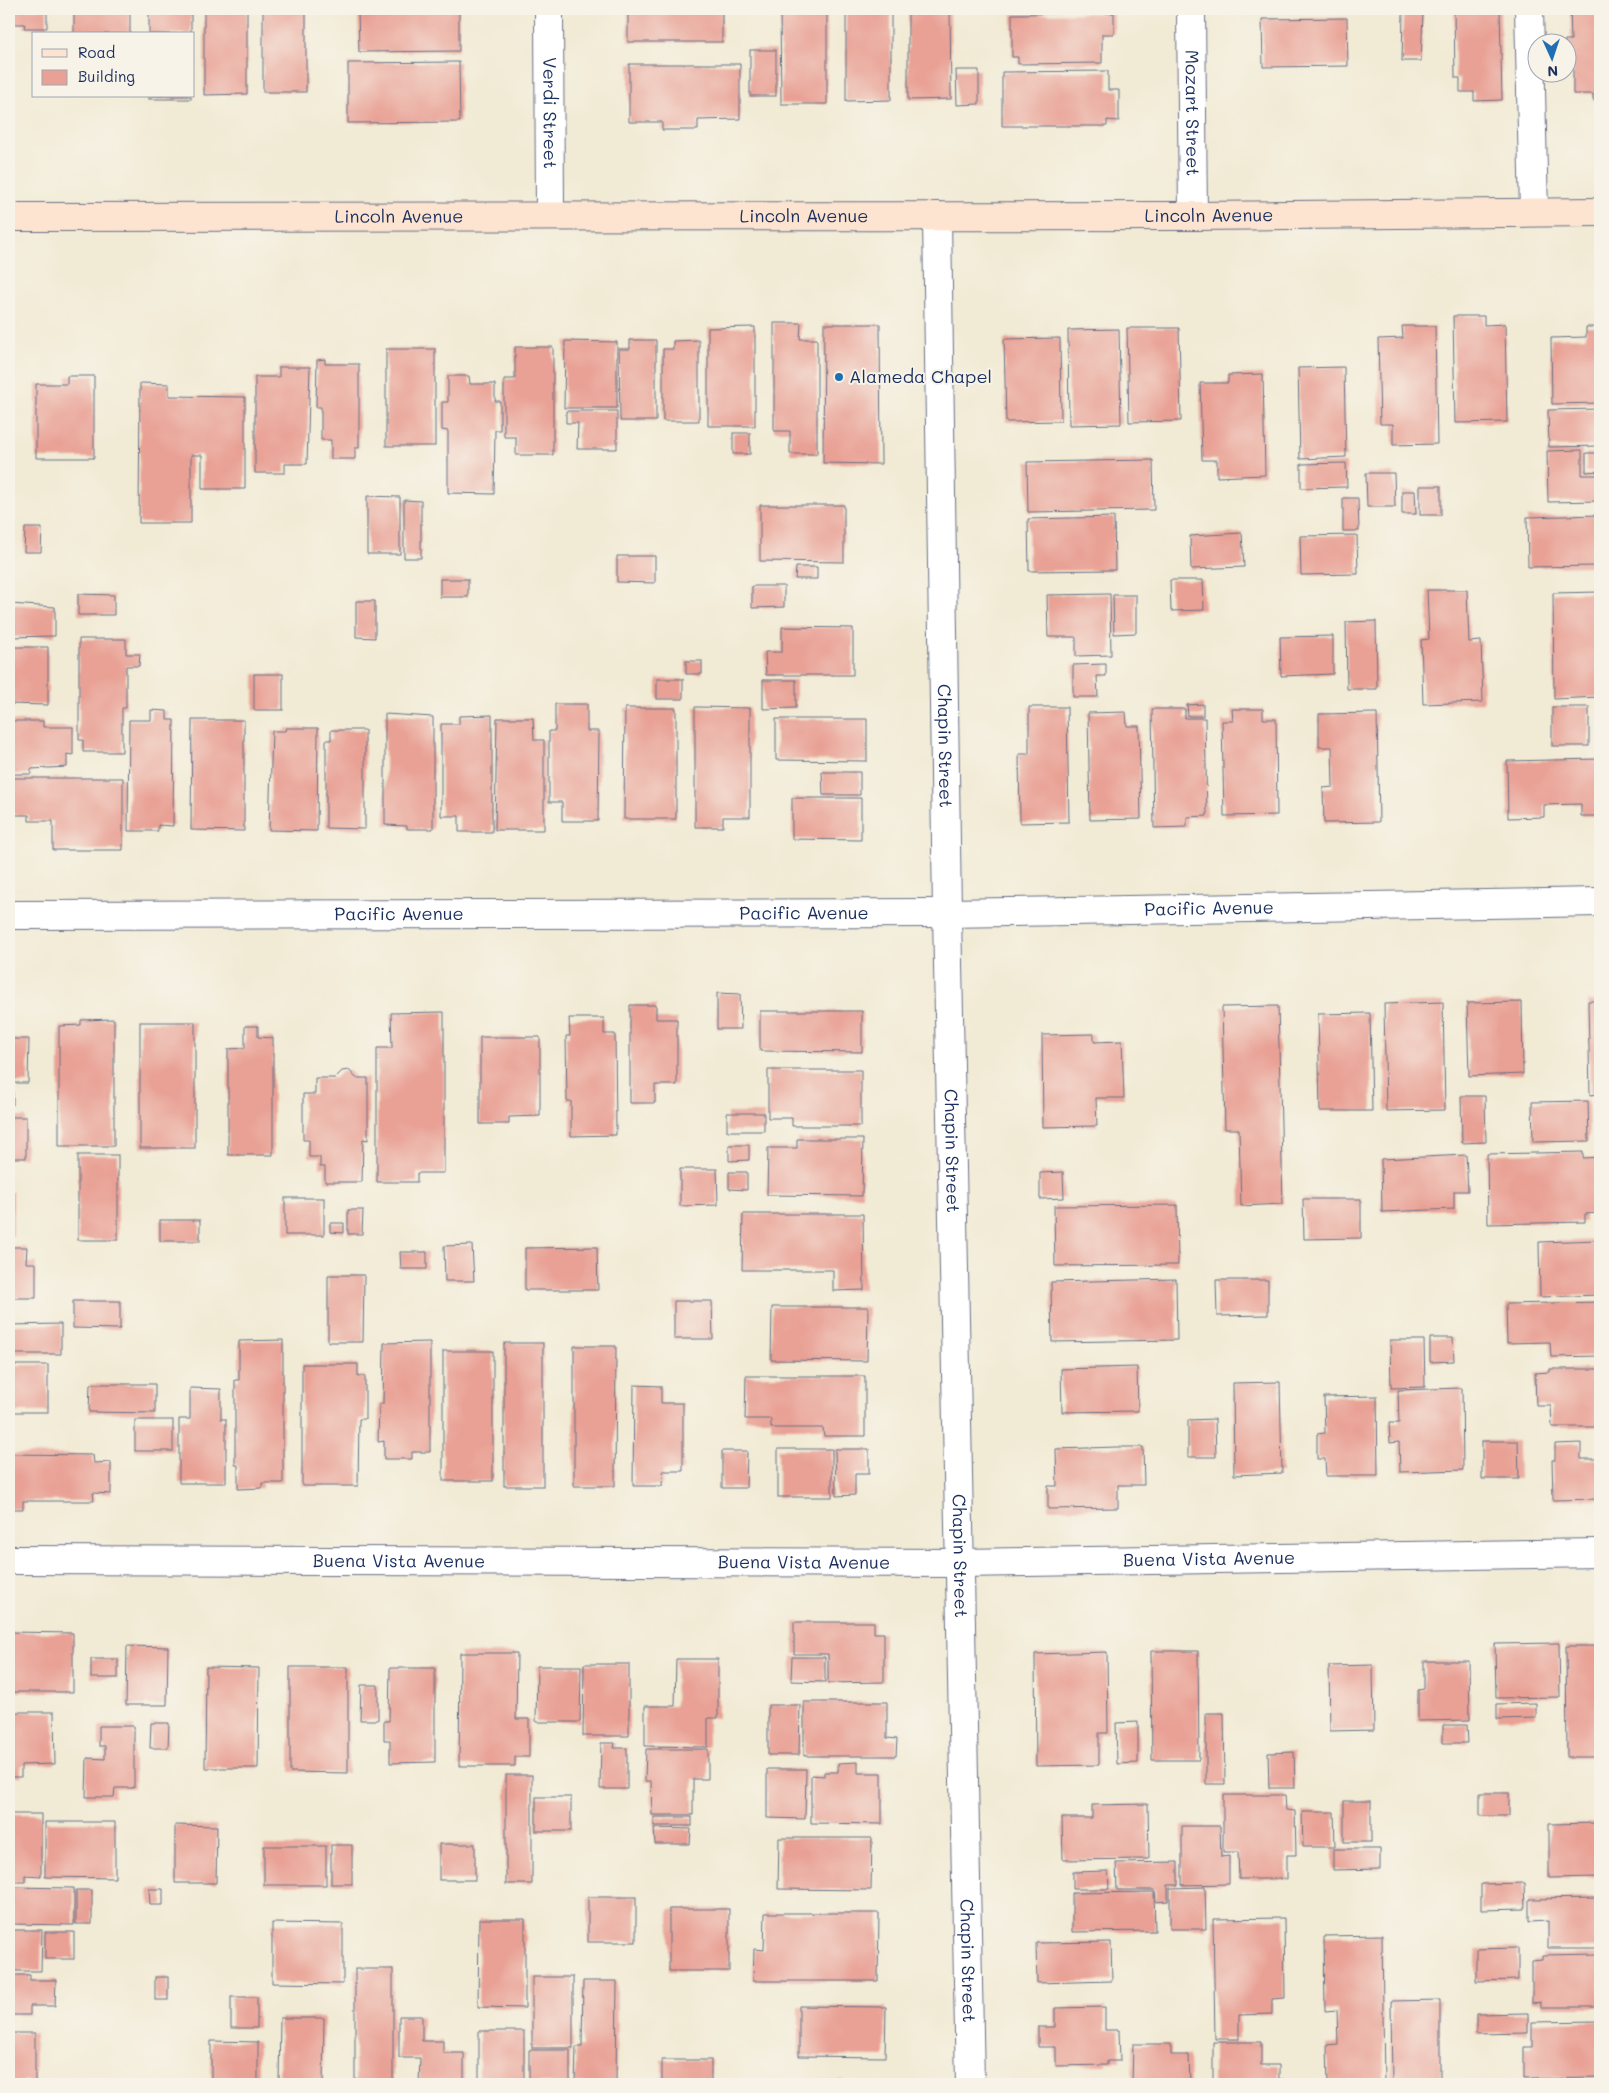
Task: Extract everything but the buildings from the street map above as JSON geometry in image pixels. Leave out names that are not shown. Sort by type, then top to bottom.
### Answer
[{"type":"main road","name":"Lincoln Avenue","points":[[9,217],[1193,216],[1600,212]]},
{"type":"street","name":"Verdi Street","points":[[549,9],[550,216]]},
{"type":"street","name":"Mozart Street","points":[[1191,9],[1193,216]]},
{"type":"street","points":[[1529,9],[1534,212]]},
{"type":"street","name":"Chapin Street","points":[[937,216],[947,913],[970,2084]]},
{"type":"street","name":"Pacific Avenue","points":[[9,915],[947,913],[1600,902]]},
{"type":"street","name":"Buena Vista Avenue","points":[[9,1560],[960,1563],[1600,1554]]},
{"type":"place","name":"Alameda Chapel","points":[[839,377]]}]
